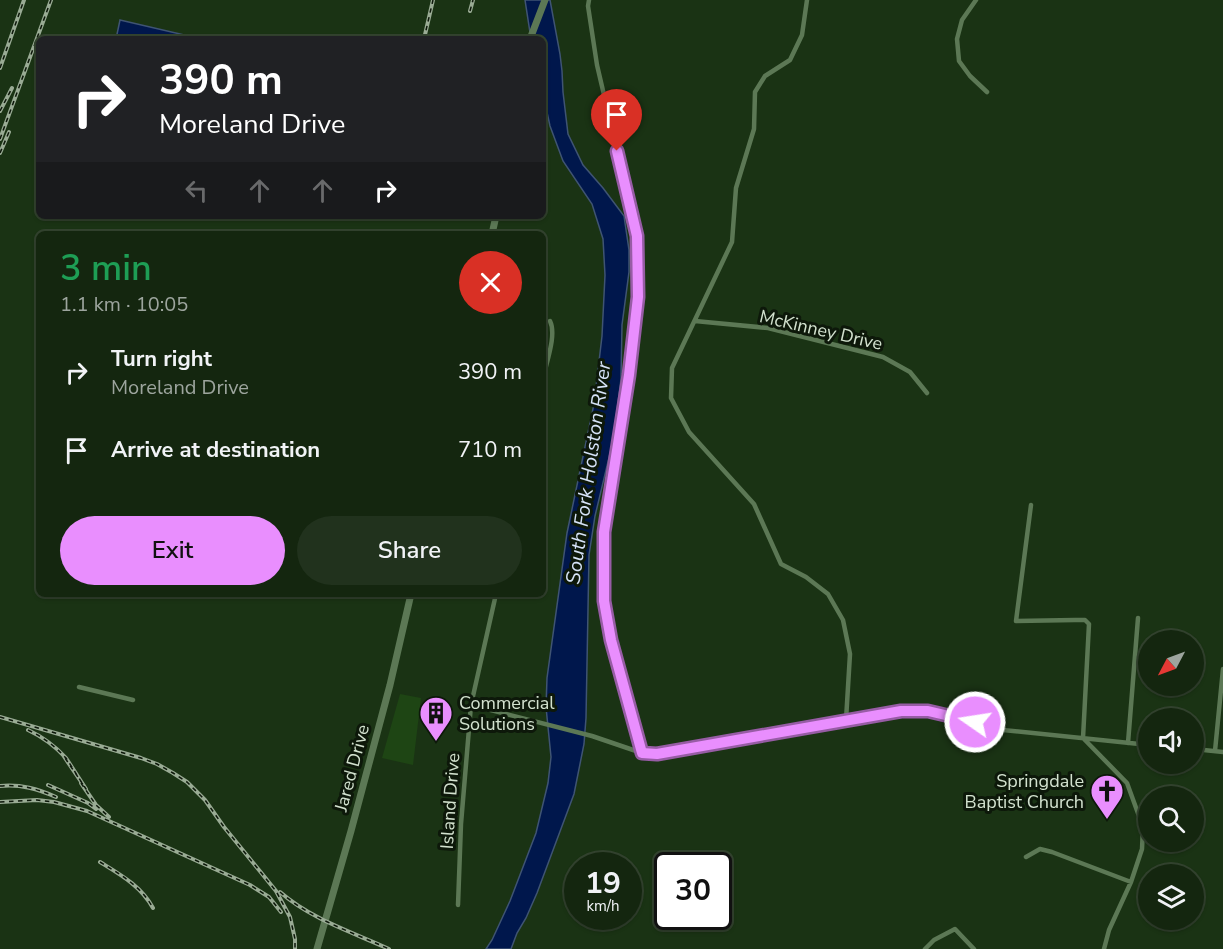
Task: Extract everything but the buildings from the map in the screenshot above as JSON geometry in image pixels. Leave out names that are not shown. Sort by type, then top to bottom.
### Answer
[{"type":"main road","points":[[532,36],[545,0]]},
{"type":"main road","name":"Jared Drive","points":[[317,949],[390,685],[410,597]]},
{"type":"street","points":[[589,0],[597,65],[637,236],[638,297],[629,375],[604,532],[604,601],[611,640],[642,753]]},
{"type":"street","points":[[807,0],[802,36],[790,60],[765,76],[755,92],[754,129],[736,188],[732,242],[672,368],[671,398],[689,432],[754,504],[781,564],[806,577],[828,594],[843,620],[850,654],[846,720]]},
{"type":"street","points":[[976,0],[962,20],[957,39],[958,61],[987,92]]},
{"type":"street","points":[[546,365],[552,338],[550,321]]},
{"type":"street","name":"McKinney Drive","points":[[695,321],[768,328],[884,357],[910,372],[927,393]]},
{"type":"street","points":[[1031,505],[1016,621],[1085,620],[1089,624],[1083,738],[1127,783],[1143,827],[1142,849],[1131,882],[1109,930],[1104,949]]},
{"type":"street","name":"Island Drive","points":[[459,905],[461,824],[471,705],[495,597]]},
{"type":"street","points":[[1128,743],[1138,618]]},
{"type":"street","points":[[1215,751],[1223,669]]},
{"type":"street","points":[[79,687],[133,700]]},
{"type":"street","points":[[471,705],[585,734],[642,753],[657,754],[901,711],[928,711],[1003,730],[1138,744]]},
{"type":"street","points":[[1204,750],[1223,752]]},
{"type":"street","points":[[1026,858],[1040,849],[1131,882]]},
{"type":"street","points":[[925,949],[934,940],[955,929],[974,949]]},
{"type":"green space","points":[[400,694],[421,698],[413,765],[382,758]]},
{"type":"water","name":"South Fork Holston River","points":[[525,0],[550,0],[560,54],[568,134],[583,165],[624,216],[629,250],[629,272],[622,325],[621,379],[613,441],[595,516],[589,555],[586,718],[584,744],[574,794],[537,893],[511,949],[486,949],[510,901],[536,833],[548,783],[551,757],[546,707],[547,678],[567,533],[594,404],[602,336],[605,275],[603,239],[592,204],[563,161],[550,126],[546,108],[546,36],[531,36]]},
{"type":"water","points":[[120,20],[189,36],[117,36]]},
{"type":"railway","points":[[0,68],[24,0]]},
{"type":"railway","points":[[38,36],[51,0]]},
{"type":"railway","points":[[425,36],[433,0]]},
{"type":"railway","points":[[470,11],[473,0]]},
{"type":"railway","points":[[0,139],[36,41]]},
{"type":"railway","points":[[0,111],[12,88]]},
{"type":"railway","points":[[0,153],[9,132]]},
{"type":"railway","points":[[0,717],[141,758],[157,764],[187,782],[205,800],[276,891],[290,917],[295,949]]},
{"type":"railway","points":[[28,730],[44,739],[53,746],[62,754],[66,758],[86,789],[63,755]]},
{"type":"railway","points":[[81,783],[96,805],[109,817]]},
{"type":"railway","points":[[48,785],[96,809]]},
{"type":"railway","points":[[0,786],[29,788],[56,797]]},
{"type":"railway","points":[[0,802],[37,800],[87,811],[250,885],[269,897],[281,912]]},
{"type":"railway","points":[[100,862],[123,876],[143,893],[153,908]]},
{"type":"railway","points":[[280,892],[318,917],[389,949]]},
{"type":"place","name":"Commercial Solutions","points":[[436,742]]},
{"type":"place","name":"Springdale Baptist Church","points":[[1107,820]]},
{"type":"route","points":[[617,151],[637,236],[638,297],[629,375],[604,532],[604,601],[611,640],[642,753],[657,754],[901,711],[928,711],[975,722]]}]
